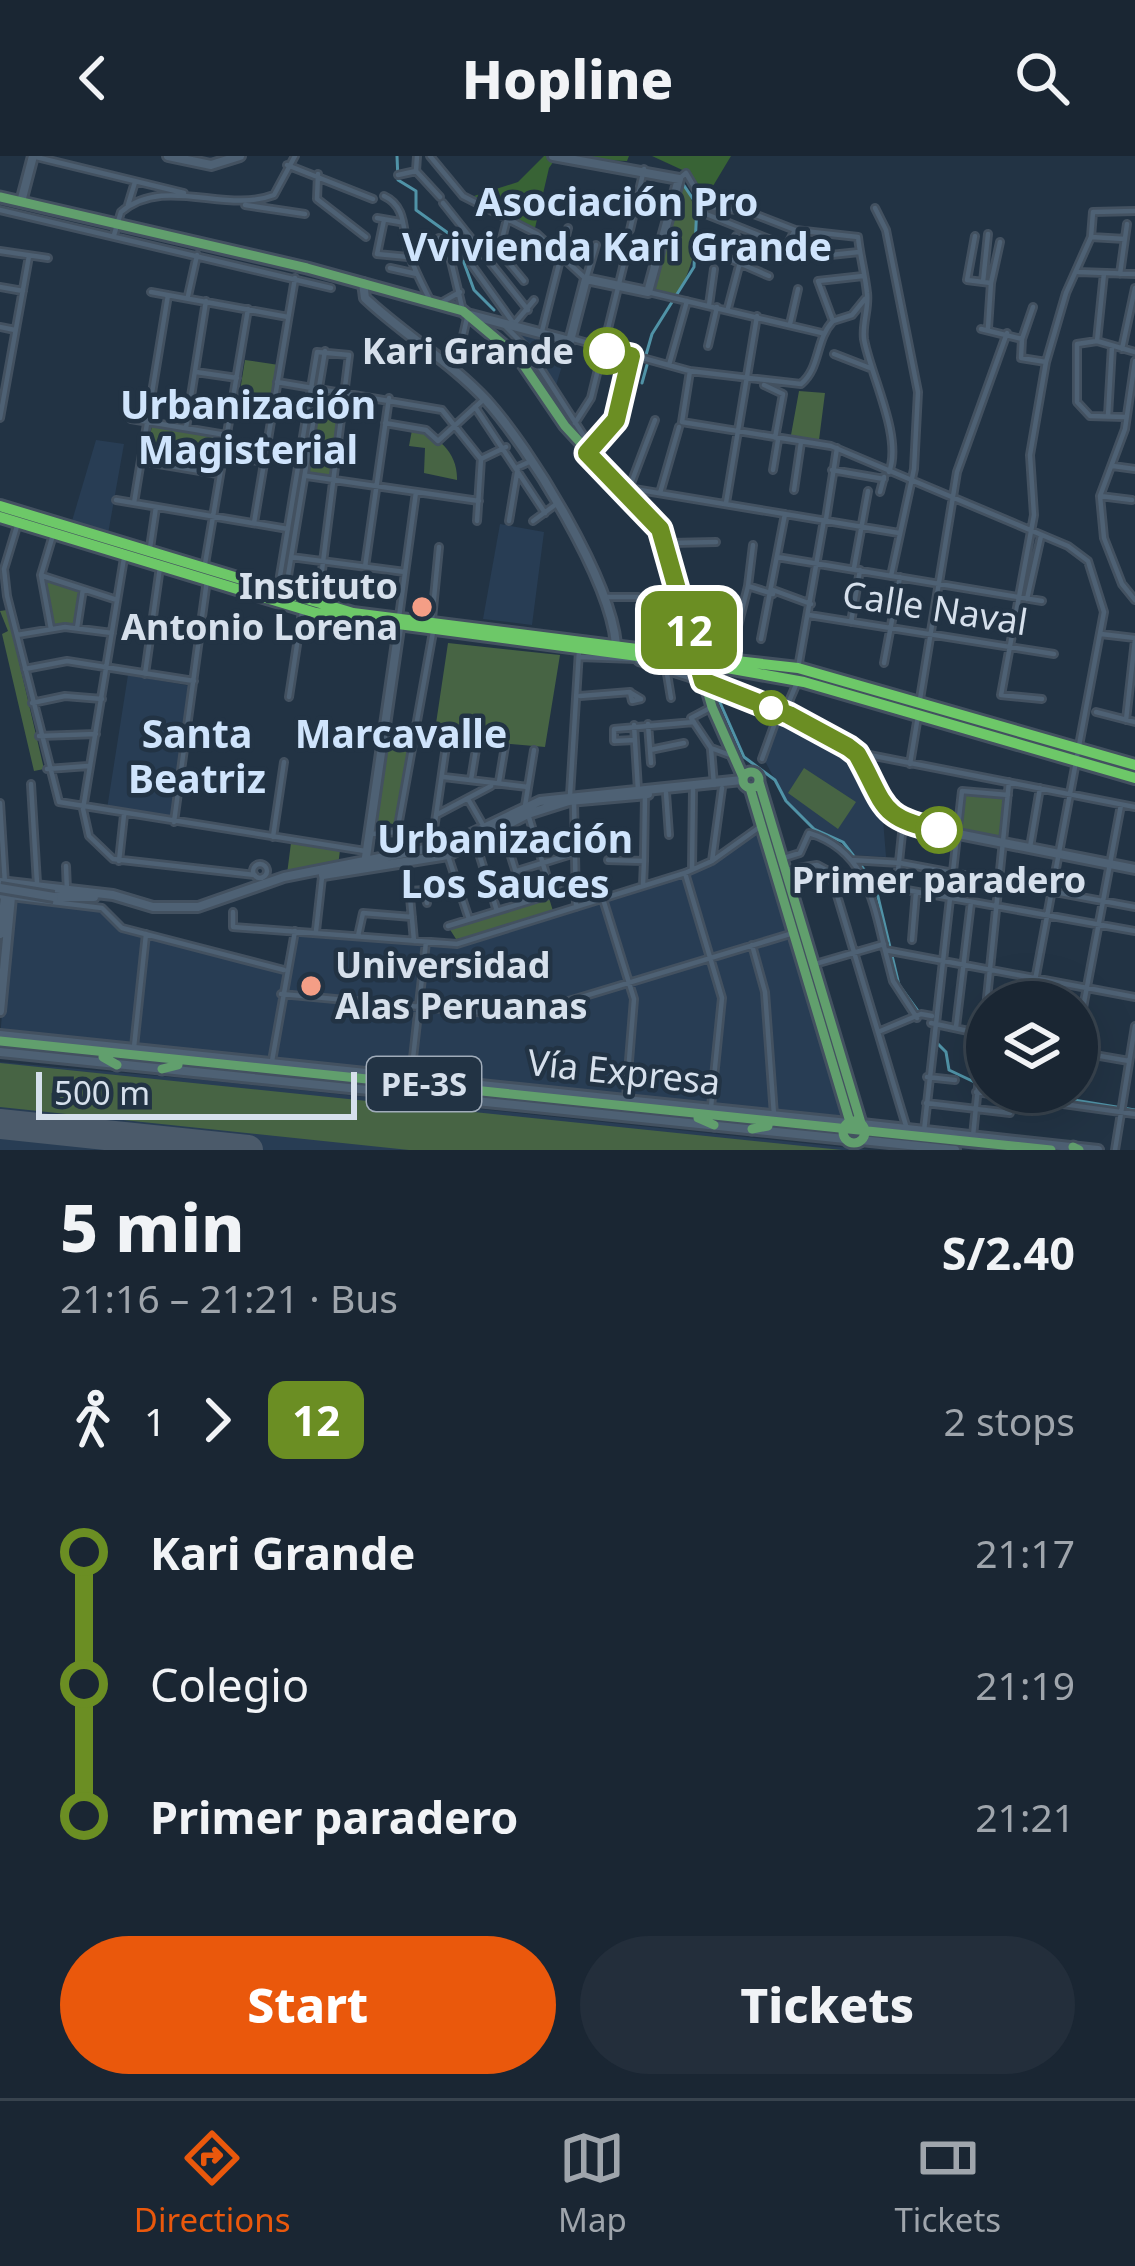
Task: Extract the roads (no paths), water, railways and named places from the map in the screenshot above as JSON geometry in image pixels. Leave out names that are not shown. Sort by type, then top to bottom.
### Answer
[{"type":"highway","points":[[0,506],[124,555],[148,554],[206,577],[317,609],[632,657],[695,649],[710,662],[798,674]]},
{"type":"highway","points":[[0,518],[303,605]]},
{"type":"highway","points":[[579,648],[616,644],[695,649],[746,660],[1117,766],[1135,778]]},
{"type":"highway","points":[[710,662],[746,660]]},
{"type":"highway","points":[[1117,766],[1135,765]]},
{"type":"main road","points":[[21,202],[32,156]]},
{"type":"main road","points":[[168,156],[223,165],[240,156]]},
{"type":"main road","points":[[0,197],[115,229],[363,283],[465,315],[568,339],[586,279],[648,292],[680,178],[553,156]]},
{"type":"main road","points":[[363,283],[365,298],[484,399],[530,462],[607,597],[616,644]]},
{"type":"main road","points":[[465,315],[518,357],[589,450],[660,529],[712,707],[783,864],[854,1130]]},
{"type":"main road","points":[[365,868],[399,623]]},
{"type":"main road","points":[[632,657],[782,712],[857,754],[884,810],[903,824],[1135,869]]},
{"type":"main road","points":[[642,792],[748,781]]},
{"type":"main road","points":[[748,781],[798,931]]},
{"type":"main road","points":[[2,890],[67,891],[153,907],[198,907],[284,878],[448,855],[484,827],[572,798],[718,787]]},
{"type":"main road","points":[[2,890],[99,895],[141,908],[196,911],[474,837],[502,827],[526,810]]},
{"type":"main road","points":[[0,934],[2,890]]},
{"type":"main road","points":[[0,1011],[2,890]]},
{"type":"main road","name":"Vía Expresa","points":[[1,1044],[134,1049],[754,1113]]},
{"type":"main road","name":"Vía Expresa","points":[[1,1044],[1051,1150]]},
{"type":"main road","name":"Vía Expresa","points":[[1,1044],[116,1065],[752,1129],[907,1129],[1098,1150]]},
{"type":"main road","points":[[116,1065],[104,1054],[118,1048]]},
{"type":"main road","points":[[162,1070],[178,1062],[164,1052]]},
{"type":"main road","points":[[698,1115],[713,1108]]},
{"type":"main road","points":[[754,1113],[770,1120]]},
{"type":"main road","points":[[698,1115],[714,1125]]},
{"type":"main road","points":[[752,1129],[770,1120]]},
{"type":"main road","name":"Vía Expresa","points":[[854,1130],[955,1150]]},
{"type":"main road","points":[[1009,1148],[1032,1143]]},
{"type":"street","points":[[32,156],[196,196],[305,214]]},
{"type":"street","points":[[239,204],[274,195],[294,156]]},
{"type":"street","points":[[294,156],[298,168]]},
{"type":"street","points":[[417,156],[416,171],[528,310]]},
{"type":"street","points":[[430,156],[463,196],[536,234],[586,279],[596,245]]},
{"type":"street","points":[[287,165],[373,199]]},
{"type":"street","points":[[630,230],[644,169]]},
{"type":"street","points":[[398,175],[416,171]]},
{"type":"street","points":[[680,178],[686,173],[706,214],[783,252]]},
{"type":"street","points":[[318,174],[317,199],[366,237]]},
{"type":"street","points":[[0,210],[115,229],[135,182]]},
{"type":"street","points":[[699,195],[711,207],[746,211],[795,230],[854,234],[867,295],[864,337],[870,368],[886,395],[893,460],[880,492]]},
{"type":"street","points":[[128,205],[153,197],[196,196]]},
{"type":"street","points":[[384,196],[394,201],[410,257],[435,304],[460,292]]},
{"type":"street","points":[[875,208],[886,230],[917,386],[911,480],[892,576]]},
{"type":"street","points":[[1042,699],[1001,694],[1034,507],[1030,455],[1046,362],[1066,293],[1091,237],[1093,212],[1135,211]]},
{"type":"street","points":[[404,223],[380,219],[377,254],[410,257]]},
{"type":"street","points":[[507,219],[500,251],[524,281]]},
{"type":"street","points":[[1120,274],[1127,224]]},
{"type":"street","points":[[542,331],[568,228]]},
{"type":"street","points":[[783,252],[795,230]]},
{"type":"street","points":[[132,233],[196,255],[332,287]]},
{"type":"street","points":[[988,233],[985,328],[1022,339]]},
{"type":"street","points":[[736,236],[745,246],[783,252]]},
{"type":"street","points":[[975,236],[967,280],[987,282]]},
{"type":"street","points":[[1091,237],[1124,239]]},
{"type":"street","points":[[439,238],[451,261],[465,315],[454,372]]},
{"type":"street","points":[[987,282],[1000,242]]},
{"type":"street","points":[[451,261],[480,245]]},
{"type":"street","points":[[728,308],[734,261],[745,246]]},
{"type":"street","points":[[0,251],[48,259]]},
{"type":"street","points":[[820,256],[859,252]]},
{"type":"street","points":[[188,298],[196,255]]},
{"type":"street","points":[[575,423],[590,398],[626,255]]},
{"type":"street","points":[[0,418],[29,256]]},
{"type":"street","points":[[734,261],[769,276]]},
{"type":"street","points":[[471,264],[589,450],[664,521],[695,649]]},
{"type":"street","points":[[390,268],[417,274]]},
{"type":"street","points":[[708,346],[714,269]]},
{"type":"street","points":[[1078,272],[1135,274]]},
{"type":"street","points":[[1097,341],[1104,273]]},
{"type":"street","points":[[833,321],[818,281],[863,276]]},
{"type":"street","points":[[254,523],[296,278]]},
{"type":"street","points":[[0,287],[22,291]]},
{"type":"street","points":[[1122,349],[1135,288]]},
{"type":"street","points":[[790,324],[798,289]]},
{"type":"street","points":[[151,292],[288,316]]},
{"type":"street","points":[[648,292],[822,333]]},
{"type":"street","points":[[134,503],[169,295]]},
{"type":"street","points":[[566,361],[568,339],[690,371],[763,382],[805,382],[822,333],[833,321],[857,311],[867,295]]},
{"type":"street","points":[[507,324],[534,300]]},
{"type":"street","points":[[669,365],[687,301]]},
{"type":"street","points":[[186,428],[206,302]]},
{"type":"street","points":[[1033,308],[1021,358],[1046,362]]},
{"type":"street","points":[[174,822],[213,516],[248,309]]},
{"type":"street","points":[[726,503],[757,316]]},
{"type":"street","points":[[0,327],[15,329]]},
{"type":"street","points":[[910,764],[957,472],[1007,333]]},
{"type":"street","points":[[1125,417],[1086,414],[1076,397],[1077,344],[1097,341],[1135,357],[1125,428],[1100,496],[1104,538],[1115,556],[1121,584],[1135,600]]},
{"type":"street","points":[[1108,416],[1112,346]]},
{"type":"street","points":[[317,609],[350,356],[322,351]]},
{"type":"street","points":[[281,595],[311,387],[322,351]]},
{"type":"street","points":[[292,531],[320,388],[322,351]]},
{"type":"street","points":[[834,354],[870,368]]},
{"type":"street","points":[[589,450],[616,420],[634,355]]},
{"type":"street","points":[[0,366],[9,368]]},
{"type":"street","points":[[661,493],[690,371]]},
{"type":"street","points":[[196,372],[237,377]]},
{"type":"street","points":[[277,382],[433,406],[457,424],[482,459],[477,521]]},
{"type":"street","points":[[763,382],[783,394],[773,470]]},
{"type":"street","points":[[365,568],[389,398]]},
{"type":"street","points":[[385,424],[426,430],[438,441],[484,399]]},
{"type":"street","points":[[475,406],[545,513]]},
{"type":"street","points":[[131,418],[226,436]]},
{"type":"street","points":[[632,487],[655,420]]},
{"type":"street","points":[[681,424],[837,448],[886,474]]},
{"type":"street","points":[[1125,428],[1135,428]]},
{"type":"street","points":[[794,490],[801,442]]},
{"type":"street","points":[[482,459],[506,447]]},
{"type":"street","points":[[762,759],[798,674],[837,448]]},
{"type":"street","points":[[223,455],[264,462]]},
{"type":"street","points":[[141,461],[220,475]]},
{"type":"street","points":[[518,467],[530,462]]},
{"type":"street","points":[[1113,466],[1135,470]]},
{"type":"street","points":[[509,521],[518,467]]},
{"type":"street","points":[[832,470],[911,480],[1088,561],[1102,599],[1101,634],[1073,754],[1034,981]]},
{"type":"street","points":[[305,475],[479,501]]},
{"type":"street","points":[[632,487],[899,533]]},
{"type":"street","points":[[851,622],[868,491]]},
{"type":"street","points":[[399,623],[416,492]]},
{"type":"street","points":[[1100,496],[1132,500]]},
{"type":"street","points":[[116,500],[292,531]]},
{"type":"street","points":[[533,520],[555,505]]},
{"type":"street","points":[[148,554],[155,507]]},
{"type":"street","points":[[761,639],[785,514]]},
{"type":"street","points":[[18,524],[6,558],[3,590],[59,802],[365,851]]},
{"type":"street","points":[[51,629],[41,575],[53,535]]},
{"type":"street","points":[[1027,599],[1041,536]]},
{"type":"street","points":[[671,543],[716,542]]},
{"type":"street","points":[[737,630],[752,545]]},
{"type":"street","points":[[369,829],[397,832],[438,628],[439,547]]},
{"type":"street","points":[[124,555],[83,809],[89,836],[119,861],[252,876]]},
{"type":"street","points":[[778,556],[1042,601]]},
{"type":"street","points":[[288,557],[405,572]]},
{"type":"street","points":[[145,674],[160,567]]},
{"type":"street","points":[[41,575],[117,600]]},
{"type":"street","points":[[884,663],[900,577]]},
{"type":"street","name":"Calle Naval","points":[[748,586],[811,604]]},
{"type":"street","points":[[77,628],[83,589]]},
{"type":"street","points":[[607,597],[638,597]]},
{"type":"street","points":[[289,697],[303,605]]},
{"type":"street","name":"Calle Naval","points":[[809,615],[1054,655]]},
{"type":"street","points":[[17,635],[77,628],[112,634]]},
{"type":"street","points":[[1101,634],[1135,639],[1126,720]]},
{"type":"street","points":[[576,907],[572,798],[579,648]]},
{"type":"street","points":[[25,670],[67,662],[194,682]]},
{"type":"street","points":[[666,668],[671,698]]},
{"type":"street","points":[[580,696],[631,693]]},
{"type":"street","points":[[32,703],[65,696],[102,700]]},
{"type":"street","points":[[712,707],[692,716],[711,748],[718,787],[712,861]]},
{"type":"street","points":[[1096,712],[1135,722]]},
{"type":"street","points":[[635,740],[614,740],[614,728],[694,722]]},
{"type":"street","points":[[648,724],[651,763]]},
{"type":"street","points":[[634,725],[642,792],[643,886]]},
{"type":"street","points":[[39,736],[96,734]]},
{"type":"street","points":[[431,850],[447,740]]},
{"type":"street","points":[[471,780],[477,742]]},
{"type":"street","points":[[650,750],[684,743]]},
{"type":"street","points":[[438,814],[497,783],[505,746]]},
{"type":"street","points":[[711,748],[736,758]]},
{"type":"street","points":[[534,750],[526,810],[552,894]]},
{"type":"street","points":[[857,754],[1135,807]]},
{"type":"street","points":[[273,837],[284,762]]},
{"type":"street","points":[[47,769],[91,766]]},
{"type":"street","points":[[442,777],[528,788]]},
{"type":"street","points":[[979,791],[980,777]]},
{"type":"street","points":[[989,981],[1009,782]]},
{"type":"street","points":[[31,784],[37,901]]},
{"type":"street","points":[[1030,848],[1040,788]]},
{"type":"street","points":[[923,1131],[932,1019],[962,789],[1008,795]]},
{"type":"street","points":[[693,790],[689,872],[722,998],[713,1108]]},
{"type":"street","points":[[666,793],[669,836]]},
{"type":"street","points":[[468,799],[484,827]]},
{"type":"street","points":[[0,803],[2,890],[37,901],[105,910],[116,925],[284,970]]},
{"type":"street","points":[[1089,981],[1121,805]]},
{"type":"street","points":[[119,861],[124,815]]},
{"type":"street","points":[[896,890],[903,824]]},
{"type":"street","points":[[233,911],[232,927],[457,944],[689,872],[761,826]]},
{"type":"street","points":[[502,827],[525,902]]},
{"type":"street","points":[[783,864],[800,853],[812,833],[837,844],[854,860],[873,892],[892,981],[919,1016]]},
{"type":"street","points":[[474,837],[497,911]]},
{"type":"street","points":[[515,871],[575,853]]},
{"type":"street","points":[[448,855],[469,919]]},
{"type":"street","points":[[608,860],[644,861]]},
{"type":"street","points":[[854,860],[900,863],[1135,907]]},
{"type":"street","points":[[407,864],[414,941]]},
{"type":"street","points":[[783,864],[828,869],[907,1129]]},
{"type":"street","points":[[66,866],[67,891]]},
{"type":"street","points":[[316,932],[322,875]]},
{"type":"street","points":[[879,885],[1135,932]]},
{"type":"street","points":[[448,926],[575,887]]},
{"type":"street","points":[[410,891],[424,890],[427,903]]},
{"type":"street","points":[[912,940],[916,892]]},
{"type":"street","points":[[603,899],[634,1014],[626,1099]]},
{"type":"street","points":[[956,1028],[971,902]]},
{"type":"street","points":[[358,936],[363,914],[412,917]]},
{"type":"street","points":[[272,1063],[284,970],[295,931]]},
{"type":"street","points":[[281,994],[519,1016],[798,931]]},
{"type":"street","points":[[134,1049],[146,934]]},
{"type":"street","points":[[411,1076],[426,942]]},
{"type":"street","points":[[752,945],[765,992],[770,1120]]},
{"type":"street","points":[[808,966],[888,949],[1054,981]]},
{"type":"street","points":[[1098,990],[1135,997]]},
{"type":"street","points":[[878,1032],[919,1016],[966,1030]]},
{"type":"street","points":[[1115,1150],[1135,1027]]},
{"type":"street","points":[[1098,1056],[1129,1061]]},
{"type":"street","points":[[927,1077],[955,1080]]},
{"type":"street","points":[[926,1103],[966,1107]]},
{"type":"street","points":[[1098,1105],[1135,1114]]},
{"type":"street","points":[[973,1136],[975,1113]]},
{"type":"waterway","points":[[397,156],[398,180],[416,191],[416,210],[455,238],[474,290],[494,310]]},
{"type":"waterway","points":[[646,355],[652,334],[694,267],[697,205],[683,184]]},
{"type":"waterway","points":[[523,354],[534,373]]},
{"type":"waterway","points":[[642,383],[647,365]]},
{"type":"waterway","points":[[714,689],[744,757],[775,780],[786,801],[814,829],[843,842],[875,884],[899,985],[920,1014]]},
{"type":"waterway","points":[[937,1043],[946,1052],[949,1070],[966,1078]]},
{"type":"waterway","points":[[1098,1104],[1135,1110]]},
{"type":"place","name":"Kari Grande","points":[[607,351]]},
{"type":"place","name":"Instituto Antonio Lorena","points":[[422,607]]},
{"type":"place","name":"Primer paradero","points":[[939,830]]},
{"type":"place","name":"Universidad Alas Peruanas","points":[[311,986]]},
{"type":"district","name":"Asociación Pro Vvivienda Kari Grande","points":[[617,224]]},
{"type":"district","name":"Urbanización Magisterial","points":[[248,428]]},
{"type":"district","name":"Marcavalle","points":[[401,734]]},
{"type":"district","name":"Santa Beatriz","points":[[197,756]]},
{"type":"district","name":"Urbanización Los Sauces","points":[[505,862]]}]
